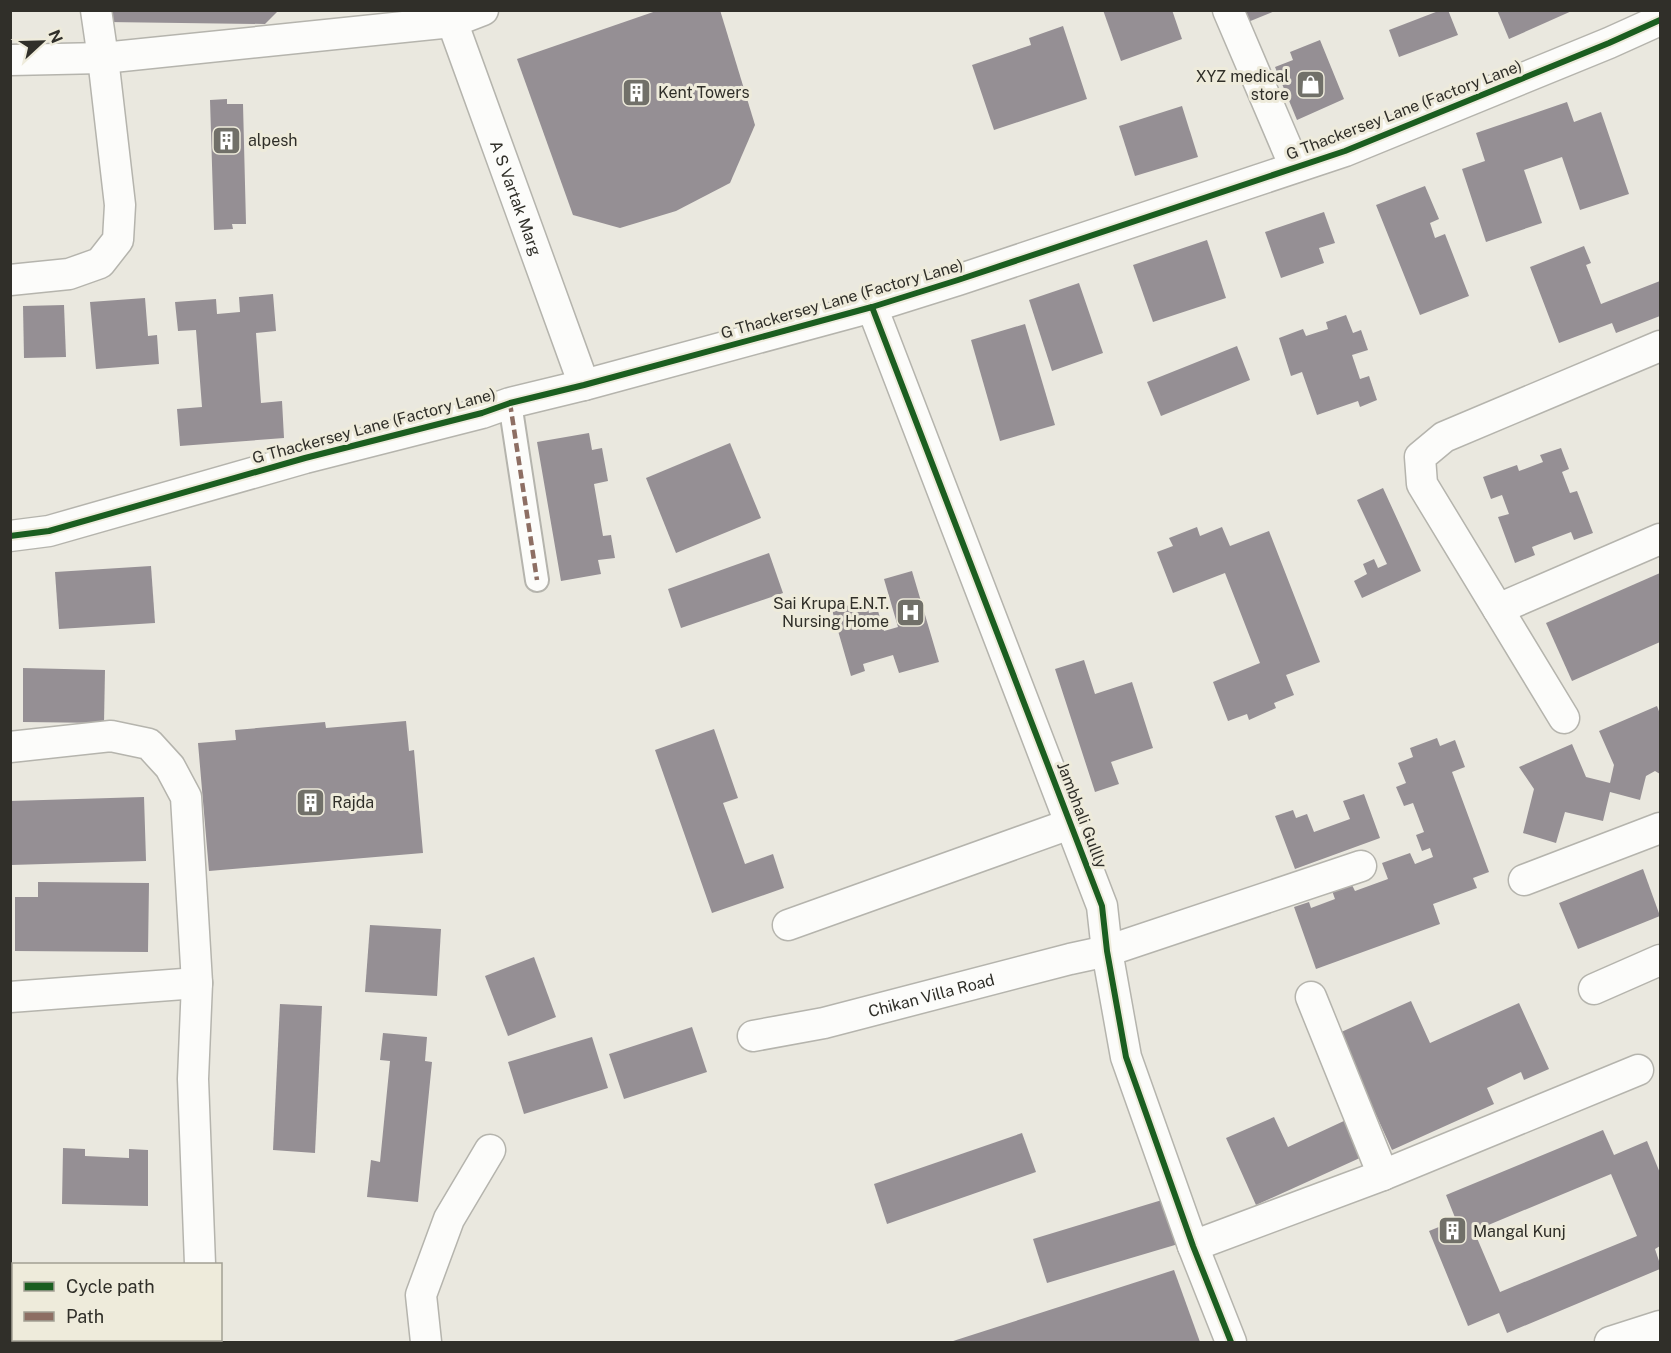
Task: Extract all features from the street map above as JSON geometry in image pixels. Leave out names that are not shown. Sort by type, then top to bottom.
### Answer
[{"type":"street","points":[[10,280],[69,274],[100,263],[118,240],[120,205],[96,10]]},
{"type":"street","points":[[10,60],[103,58],[450,16],[483,10]]},
{"type":"street","points":[[1228,10],[1295,167]]},
{"type":"street","name":"A S Vartak Marg","points":[[450,16],[584,386]]},
{"type":"street","name":"G Thackersey Lane (Factory Lane)","points":[[10,536],[49,531],[305,458],[510,403],[584,386],[872,307],[1346,151],[1660,20]]},
{"type":"street","name":"Jambhali Gullly","points":[[872,307],[1102,906],[1107,951],[1126,1057],[1193,1246],[1231,1342]]},
{"type":"street","points":[[1564,718],[1422,484],[1420,457],[1444,437],[1660,346]]},
{"type":"street","points":[[510,403],[537,580]]},
{"type":"street","points":[[1498,609],[1660,539]]},
{"type":"street","points":[[10,747],[111,735],[149,744],[170,767],[186,797],[197,983],[193,1079],[200,1263]]},
{"type":"street","points":[[788,925],[1070,824]]},
{"type":"street","points":[[1524,880],[1660,828]]},
{"type":"street","name":"Chikan Villa Road","points":[[753,1036],[824,1023],[1107,951],[1360,866]]},
{"type":"street","points":[[1594,989],[1660,960]]},
{"type":"street","points":[[10,997],[197,983]]},
{"type":"street","points":[[1311,997],[1383,1175]]},
{"type":"street","points":[[1193,1246],[1383,1175],[1638,1070]]},
{"type":"street","points":[[426,1342],[421,1295],[449,1220],[490,1150]]},
{"type":"street","points":[[1610,1342],[1660,1326]]},
{"type":"building","points":[[107,10],[279,10],[265,24],[107,22]]},
{"type":"building","name":"Kent Towers","points":[[659,10],[720,10],[755,125],[730,183],[676,211],[620,228],[573,215],[517,59]]},
{"type":"building","points":[[1103,10],[1172,10],[1182,39],[1121,61]]},
{"type":"building","points":[[1243,10],[1275,10],[1275,11],[1248,22]]},
{"type":"building","points":[[1441,10],[1448,10],[1458,35],[1399,57],[1389,30]]},
{"type":"building","points":[[1497,10],[1574,10],[1509,39]]},
{"type":"building","points":[[1063,26],[1087,99],[994,130],[972,65],[1031,45],[1029,38]]},
{"type":"building","points":[[1320,40],[1344,99],[1297,120],[1275,67],[1293,60],[1290,52]]},
{"type":"building","name":"alpesh","points":[[227,99],[227,104],[243,104],[246,224],[232,224],[233,229],[214,230],[210,100]]},
{"type":"building","points":[[1567,102],[1574,122],[1601,112],[1629,194],[1580,210],[1562,157],[1524,170],[1542,223],[1486,242],[1462,169],[1485,161],[1476,133]]},
{"type":"building","points":[[1182,106],[1198,157],[1135,176],[1119,126]]},
{"type":"building","points":[[1425,186],[1439,219],[1430,223],[1435,238],[1445,234],[1469,296],[1420,315],[1376,205]]},
{"type":"building","points":[[1324,212],[1335,243],[1319,248],[1324,263],[1281,278],[1265,232]]},
{"type":"building","points":[[1207,240],[1226,298],[1153,322],[1133,265]]},
{"type":"building","points":[[1584,246],[1591,263],[1586,265],[1601,304],[1660,281],[1660,316],[1616,333],[1612,323],[1559,343],[1530,267]]},
{"type":"building","points":[[1079,283],[1103,353],[1052,371],[1029,300]]},
{"type":"building","points":[[273,294],[276,331],[256,333],[261,403],[282,401],[284,438],[180,446],[177,409],[202,407],[196,330],[178,331],[175,302],[216,299],[217,314],[240,312],[239,297]]},
{"type":"building","points":[[145,298],[148,336],[157,335],[159,364],[96,369],[90,302]]},
{"type":"building","points":[[64,305],[66,357],[24,358],[23,306]]},
{"type":"building","points":[[1346,315],[1353,333],[1361,330],[1368,350],[1352,355],[1360,379],[1369,376],[1377,400],[1360,407],[1358,401],[1317,415],[1302,372],[1291,376],[1279,338],[1303,329],[1306,336],[1328,329],[1326,322]]},
{"type":"building","points":[[1025,324],[1055,425],[1000,441],[971,340]]},
{"type":"building","points":[[1237,346],[1250,380],[1161,416],[1147,382]]},
{"type":"building","points":[[589,433],[592,450],[602,448],[608,481],[594,484],[603,536],[611,535],[615,558],[598,560],[601,574],[561,581],[537,442]]},
{"type":"building","points":[[730,443],[761,518],[676,553],[646,478]]},
{"type":"building","points":[[1561,448],[1569,469],[1562,472],[1570,493],[1577,491],[1593,533],[1574,540],[1571,532],[1532,547],[1535,555],[1515,563],[1498,517],[1509,514],[1502,495],[1491,499],[1483,477],[1517,465],[1519,471],[1543,462],[1540,455]]},
{"type":"building","points":[[1383,488],[1421,571],[1362,598],[1354,581],[1367,574],[1363,564],[1374,559],[1378,568],[1387,564],[1357,500]]},
{"type":"building","points":[[1197,527],[1200,536],[1222,527],[1230,546],[1269,531],[1320,662],[1286,675],[1294,695],[1274,703],[1276,708],[1249,720],[1247,714],[1228,721],[1213,682],[1260,663],[1225,573],[1173,593],[1157,552],[1173,546],[1169,538]]},
{"type":"building","points":[[769,553],[783,593],[681,628],[668,589]]},
{"type":"building","points":[[151,566],[155,623],[59,629],[55,572]]},
{"type":"building","points":[[912,571],[939,662],[899,673],[893,655],[863,664],[865,671],[851,676],[832,610],[850,605],[851,609],[867,605],[869,613],[878,611],[884,631],[898,627],[884,579]]},
{"type":"building","points":[[1660,573],[1660,642],[1572,681],[1546,623]]},
{"type":"building","points":[[1084,660],[1095,694],[1132,682],[1153,748],[1111,762],[1119,784],[1095,792],[1055,669]]},
{"type":"building","points":[[23,668],[105,670],[104,723],[23,722]]},
{"type":"building","points":[[1657,706],[1660,714],[1660,774],[1655,771],[1646,776],[1640,800],[1610,792],[1603,821],[1565,812],[1556,843],[1523,833],[1534,789],[1519,767],[1572,744],[1586,777],[1610,783],[1614,765],[1599,731]]},
{"type":"building","name":"Rajda","points":[[406,721],[409,751],[414,750],[423,853],[209,871],[198,743],[236,740],[235,730],[325,722],[326,728]]},
{"type":"building","points":[[714,729],[738,798],[723,803],[745,864],[773,854],[784,888],[712,913],[655,750]]},
{"type":"building","points":[[1437,738],[1440,746],[1455,740],[1465,767],[1452,772],[1489,872],[1473,878],[1477,888],[1433,904],[1440,924],[1316,969],[1294,907],[1309,902],[1311,908],[1335,899],[1331,888],[1350,881],[1355,891],[1388,879],[1382,863],[1410,853],[1415,864],[1433,857],[1430,848],[1422,851],[1416,835],[1424,832],[1413,803],[1404,806],[1396,787],[1406,783],[1398,763],[1413,757],[1410,748]]},
{"type":"building","points":[[1364,794],[1380,838],[1295,869],[1275,816],[1293,810],[1296,818],[1307,814],[1314,832],[1350,819],[1343,801]]},
{"type":"building","points":[[144,797],[146,861],[11,865],[10,801]]},
{"type":"building","points":[[1643,869],[1660,916],[1578,949],[1559,903]]},
{"type":"building","points":[[38,882],[149,883],[148,952],[15,951],[15,897],[38,897]]},
{"type":"building","points":[[370,925],[441,929],[437,996],[365,992]]},
{"type":"building","points":[[534,957],[556,1017],[508,1036],[485,976]]},
{"type":"building","points":[[1411,1001],[1430,1043],[1519,1003],[1549,1069],[1524,1080],[1521,1072],[1487,1088],[1494,1104],[1392,1150],[1339,1033]]},
{"type":"building","points":[[280,1004],[322,1006],[315,1153],[273,1150]]},
{"type":"building","points":[[692,1027],[707,1072],[624,1099],[609,1054]]},
{"type":"building","points":[[383,1033],[427,1037],[425,1061],[432,1062],[418,1202],[367,1197],[371,1160],[380,1162],[390,1061],[380,1060]]},
{"type":"building","points":[[592,1037],[608,1088],[524,1114],[508,1062]]},
{"type":"building","points":[[1274,1117],[1288,1147],[1346,1120],[1362,1157],[1256,1205],[1226,1138]]},
{"type":"building","name":"Mangal Kunj","points":[[1603,1130],[1614,1155],[1647,1141],[1660,1173],[1660,1246],[1655,1249],[1660,1269],[1507,1333],[1499,1313],[1468,1326],[1429,1231],[1456,1220],[1446,1195]],"holes":[[[1611,1174],[1637,1236],[1500,1292],[1474,1231]]]},
{"type":"building","points":[[1022,1133],[1036,1172],[887,1224],[874,1184]]},
{"type":"building","points":[[63,1148],[85,1149],[85,1156],[129,1158],[129,1149],[148,1150],[148,1206],[62,1204]]},
{"type":"building","points":[[1172,1197],[1185,1242],[1047,1283],[1033,1239]]},
{"type":"building","points":[[1174,1270],[1200,1342],[950,1342]]},
{"type":"marked path","points":[[510,403],[537,580]]},
{"type":"cycle path","points":[[10,536],[49,531],[305,458],[482,413],[510,403],[872,307],[1345,151],[1660,20]]},
{"type":"cycle path","points":[[872,307],[1102,906],[1107,951],[1126,1057],[1193,1246],[1231,1342]]},
{"type":"place","name":"XYZ medical store","points":[[1310,85]]},
{"type":"place","name":"Kent Towers","points":[[637,92]]},
{"type":"place","name":"alpesh","points":[[227,140]]},
{"type":"place","name":"Sai Krupa E.N.T. Nursing Home","points":[[910,612]]},
{"type":"place","name":"Rajda","points":[[311,802]]},
{"type":"place","name":"Mangal Kunj","points":[[1452,1231]]}]
